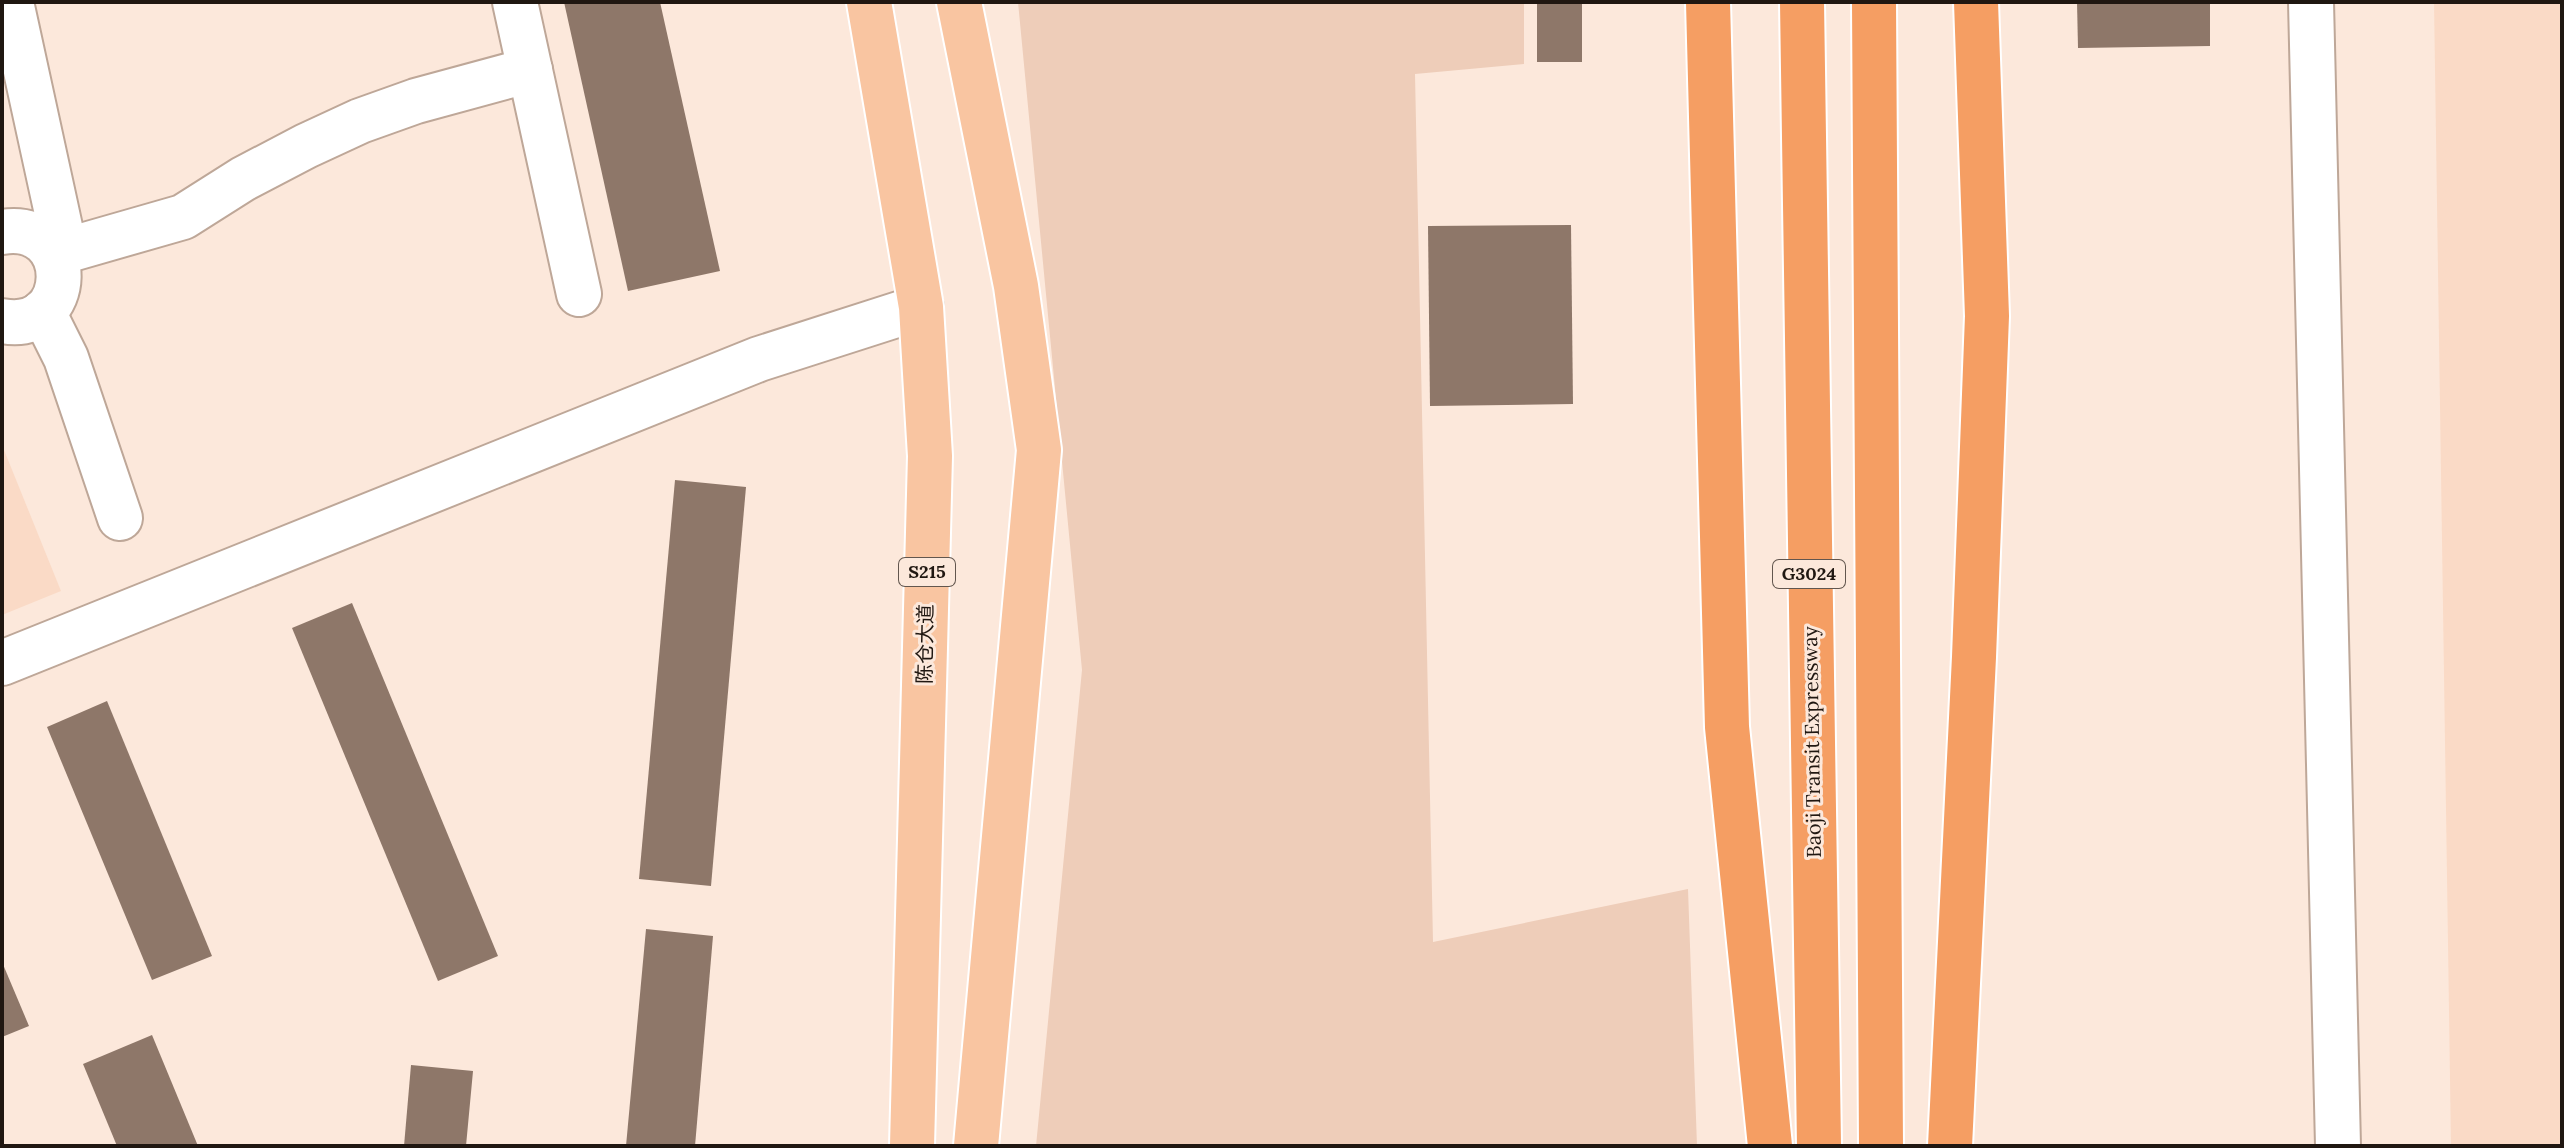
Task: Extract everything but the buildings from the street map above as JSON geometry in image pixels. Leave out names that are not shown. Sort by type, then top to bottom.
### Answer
[{"type":"highway","points":[[1708,2],[1727,727],[1770,1146]]},
{"type":"highway","name":"Baoji Transit Expressway","points":[[1802,2],[1819,1146]]},
{"type":"highway","points":[[1874,2],[1881,1146]]},
{"type":"highway","points":[[1950,1146],[1987,316],[1976,2]]},
{"type":"main road","name":"陈仓大道","points":[[869,2],[921,307],[930,456],[912,1146]]},
{"type":"main road","points":[[959,2],[1016,286],[1039,450],[976,1146]]},
{"type":"street","points":[[11,2],[60,252],[59,285],[54,300],[23,317],[66,358],[120,518]]},
{"type":"street","points":[[515,2],[579,294]]},
{"type":"street","points":[[2311,2],[2338,1146]]},
{"type":"street","points":[[60,252],[183,217],[243,179],[360,121],[416,101],[530,70]]},
{"type":"street","points":[[2,232],[14,230],[30,233],[60,252]]},
{"type":"street","points":[[2,663],[744,364],[921,307]]},
{"type":"shaded area","points":[[1018,2],[1524,2],[1524,64],[1415,74],[1433,942],[1688,889],[1697,1146],[1036,1146],[1082,670]]},
{"type":"shaded area","points":[[2434,2],[2562,2],[2562,1146],[2451,1146]]},
{"type":"shaded area","points":[[2,445],[61,591],[2,615]]}]
